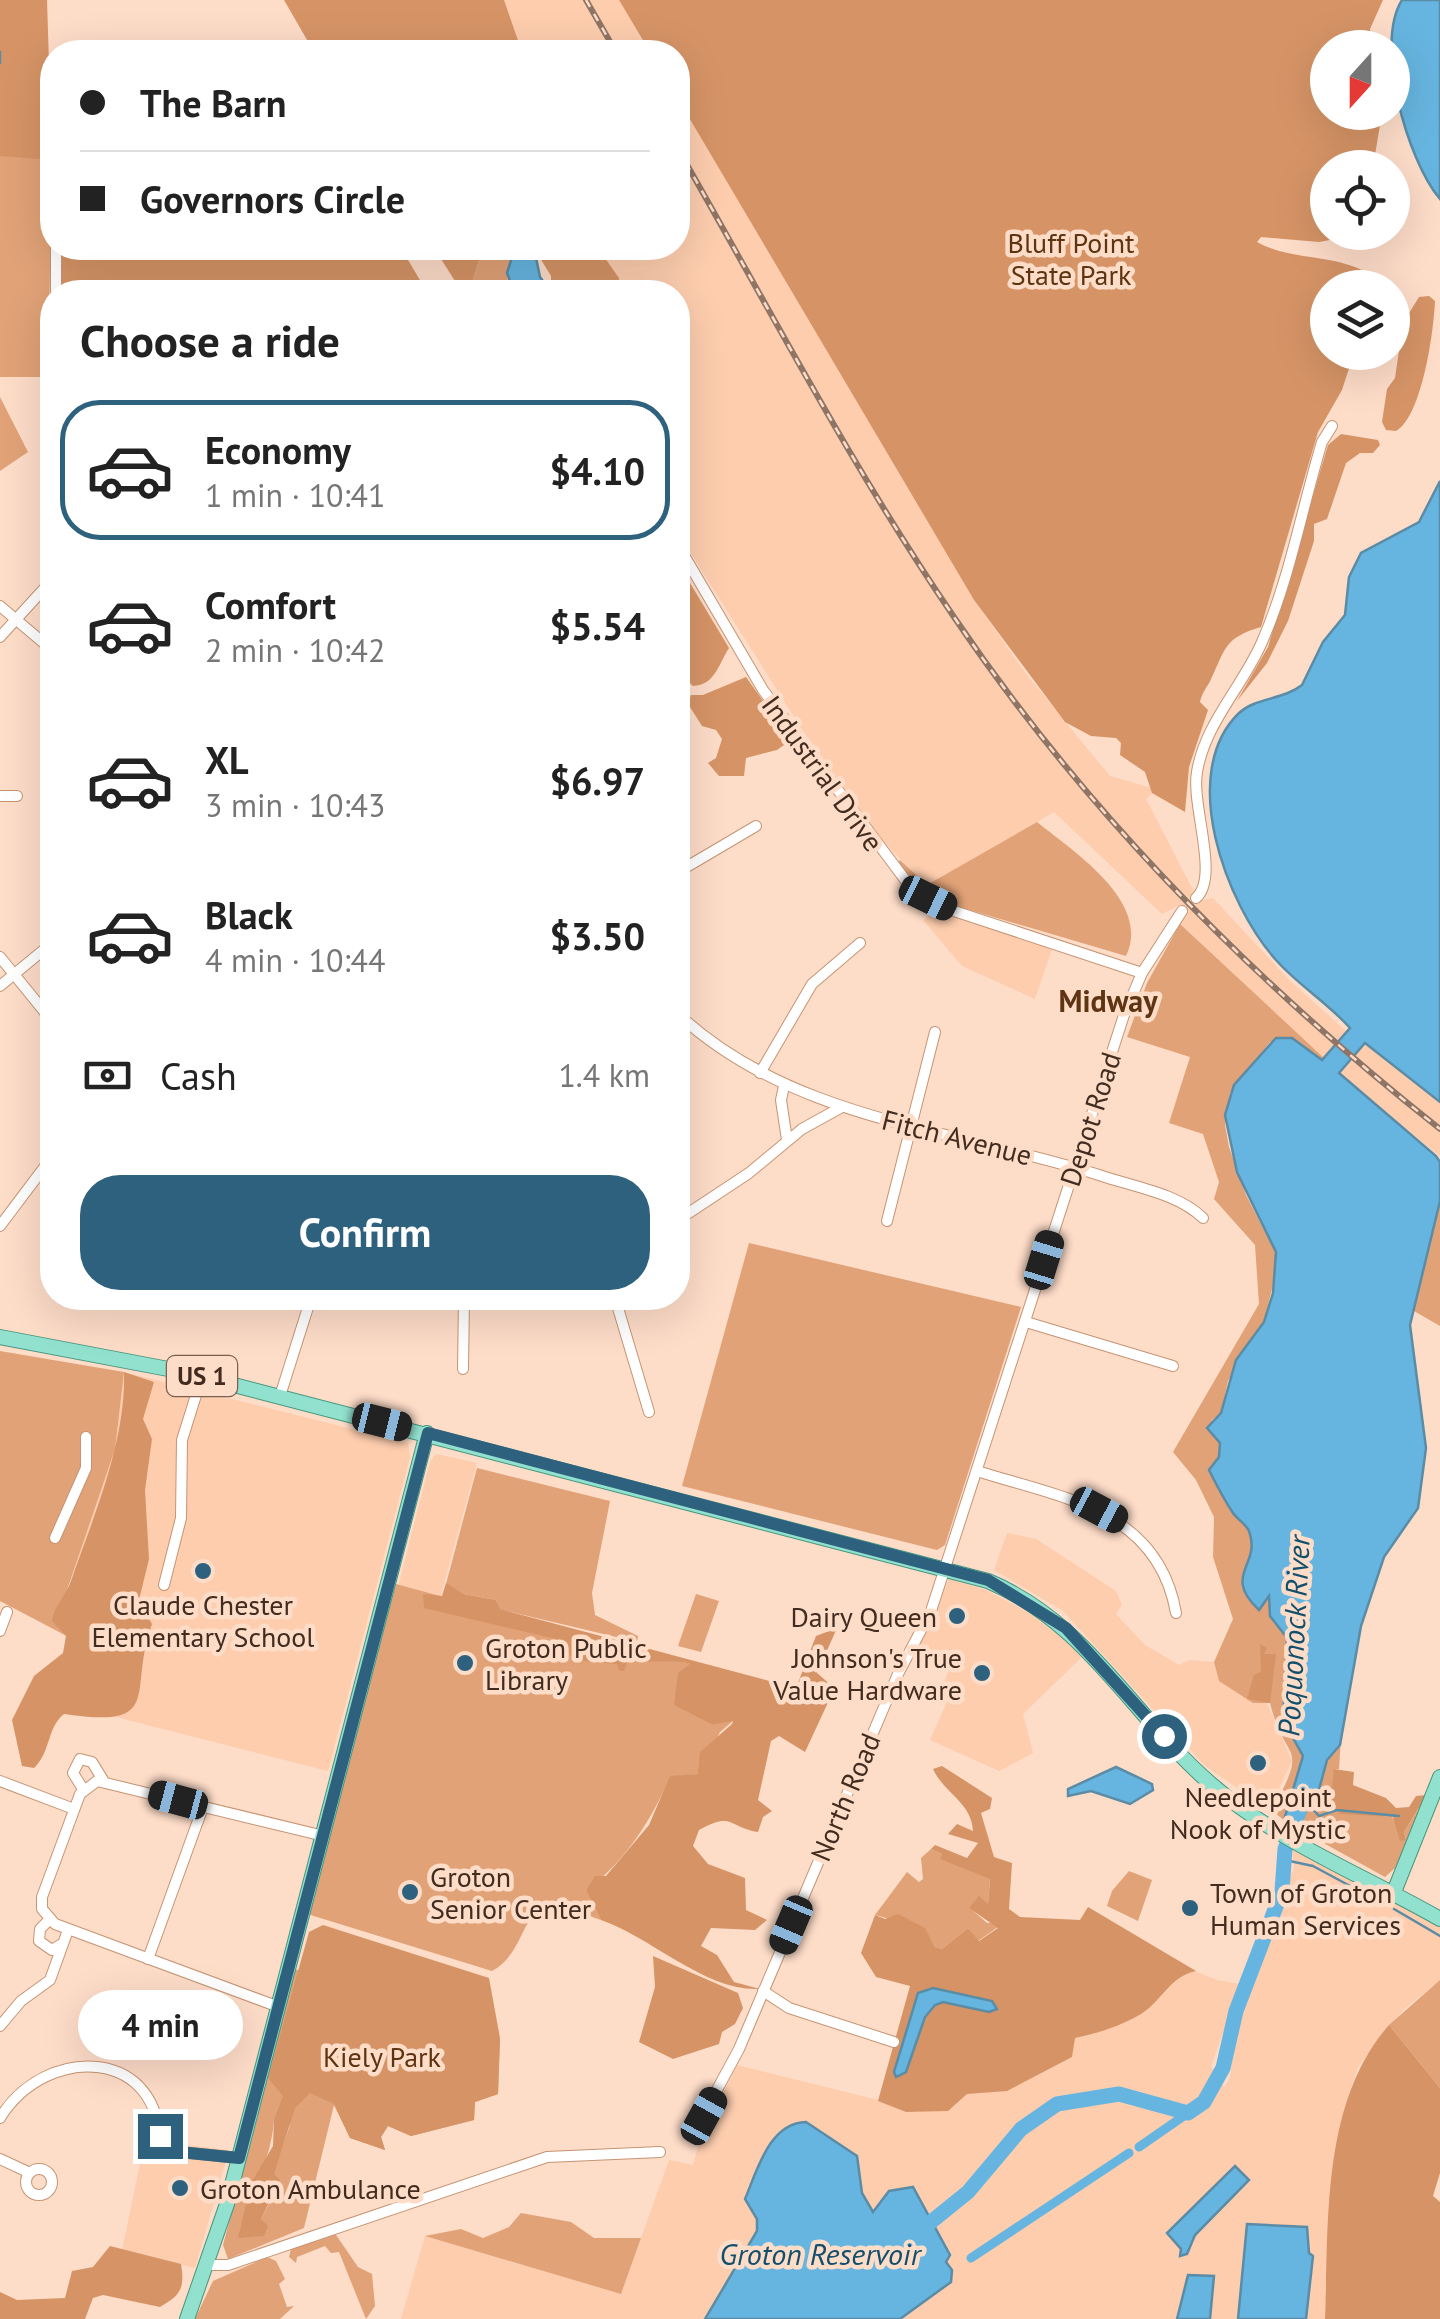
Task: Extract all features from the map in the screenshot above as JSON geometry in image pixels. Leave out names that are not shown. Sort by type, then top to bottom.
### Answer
[{"type":"main road","name":"US 1","points":[[0,1337],[202,1376],[947,1566],[1008,1590],[1060,1622],[1199,1773],[1236,1804],[1440,1919]]},
{"type":"main road","points":[[188,2319],[239,2158],[428,1433]]},
{"type":"main road","points":[[1394,1892],[1440,1778]]},
{"type":"street","points":[[1196,898],[1208,875],[1196,817],[1200,758],[1262,642],[1322,442],[1332,426]]},
{"type":"street","name":"Industrial Drive","points":[[690,567],[762,690],[908,886],[951,910],[1142,973]]},
{"type":"street","points":[[0,637],[40,592]]},
{"type":"street","points":[[0,606],[40,640]]},
{"type":"street","points":[[0,796],[17,796]]},
{"type":"street","points":[[690,865],[756,826]]},
{"type":"street","name":"Depot Road","points":[[947,1566],[1073,1167],[1142,973],[1182,910]]},
{"type":"street","points":[[760,1074],[812,984],[860,943]]},
{"type":"street","points":[[0,986],[40,952]]},
{"type":"street","points":[[0,957],[40,1006]]},
{"type":"street","name":"Fitch Avenue","points":[[690,1024],[724,1052],[760,1074],[840,1108],[1073,1167],[1188,1204],[1203,1218]]},
{"type":"street","points":[[888,1221],[936,1032]]},
{"type":"street","points":[[784,1086],[781,1100],[787,1140]]},
{"type":"street","points":[[690,1212],[749,1173],[787,1140],[840,1108]]},
{"type":"street","points":[[0,1226],[40,1173]]},
{"type":"street","points":[[280,1396],[307,1310]]},
{"type":"street","points":[[463,1369],[464,1310]]},
{"type":"street","points":[[619,1310],[649,1412]]},
{"type":"street","points":[[1026,1322],[1173,1366]]},
{"type":"street","points":[[164,1585],[181,1518],[180,1456],[202,1376]]},
{"type":"street","points":[[55,1538],[86,1468],[86,1438]]},
{"type":"street","points":[[977,1472],[1120,1521],[1164,1570],[1176,1613]]},
{"type":"street","name":"North Road","points":[[692,2136],[728,2071],[947,1566]]},
{"type":"street","points":[[0,1631],[8,1612]]},
{"type":"street","points":[[83,1789],[73,1773],[80,1760],[92,1762],[103,1780]]},
{"type":"street","points":[[279,2007],[68,1930],[49,1920],[42,1897],[83,1789],[103,1780],[324,1836]]},
{"type":"street","points":[[0,1782],[74,1809]]},
{"type":"street","points":[[148,1959],[203,1807]]},
{"type":"street","points":[[49,1920],[37,1934],[38,1941],[52,1950],[61,1944]]},
{"type":"street","points":[[0,2026],[18,2004],[50,1980],[68,1930]]},
{"type":"street","points":[[763,1991],[789,2008],[894,2042]]},
{"type":"street","points":[[0,2118],[20,2091],[44,2074],[98,2068],[129,2079],[150,2100],[159,2119],[160,2150],[239,2158]]},
{"type":"street","points":[[208,2265],[228,2265],[548,2157],[660,2152]]},
{"type":"street","points":[[0,2159],[30,2173]]},
{"type":"shaded area","points":[[504,0],[619,0],[643,40],[518,40]]},
{"type":"shaded area","points":[[690,119],[974,600],[1026,674],[1110,776],[1152,788],[1154,792],[1146,799],[1193,890],[1203,900],[1213,898],[1290,981],[1346,1031],[1324,1058],[1180,924],[1186,915],[1178,906],[1162,914],[1054,812],[927,886],[883,841],[801,728],[690,552],[690,280],[619,278],[606,260],[690,260]]},
{"type":"shaded area","points":[[936,912],[1052,949],[1035,999],[962,966],[923,920]]},
{"type":"shaded area","points":[[1365,1043],[1440,1102],[1440,1156],[1339,1075]]},
{"type":"shaded area","name":"Claude Chester Elementary School","points":[[124,1372],[408,1443],[410,1457],[328,1771],[57,1702],[76,1641],[70,1583]]},
{"type":"shaded area","points":[[436,1454],[477,1463],[440,1598],[398,1587],[430,1462]]},
{"type":"shaded area","points":[[1007,1533],[1036,1539],[1116,1591],[1122,1605],[1116,1614],[1145,1645],[1179,1665],[1189,1660],[1214,1662],[1219,1681],[1267,1703],[1292,1761],[1269,1810],[1204,1765],[1063,1611],[994,1570]]},
{"type":"shaded area","points":[[949,1579],[986,1590],[1028,1612],[1084,1655],[1023,1714],[1033,1753],[999,1771],[930,1740],[950,1695],[941,1690],[949,1670],[914,1653]]},
{"type":"shaded area","points":[[1292,1847],[1440,1927],[1440,1980],[1403,2010],[1358,2067],[1346,2104],[1331,2187],[1325,2319],[401,2319],[425,2236],[621,2294],[669,2160],[693,2165],[700,2140],[737,2065],[878,2100],[915,1970],[1050,1974],[1088,1907],[1184,1967],[1217,1980],[1241,1984],[1211,2066],[1224,2087],[1230,2078],[1235,2033],[1294,1867]]},
{"type":"shaded area","points":[[145,2140],[229,2150],[195,2268],[122,2250]]},
{"type":"green space","points":[[0,0],[47,0],[48,40],[40,40],[40,159],[0,156]]},
{"type":"green space","points":[[284,0],[504,0],[518,40],[307,40]]},
{"type":"green space","name":"Bluff Point State Park","points":[[619,0],[1383,0],[1370,30],[1310,30],[1310,130],[1379,130],[1376,150],[1310,150],[1310,241],[1261,237],[1257,242],[1286,253],[1363,270],[1310,270],[1310,370],[1348,370],[1342,390],[1318,432],[1261,627],[1233,640],[1202,695],[1200,702],[1208,710],[1189,767],[1185,812],[1152,793],[1145,772],[1120,755],[1121,743],[1116,738],[1091,736],[1065,722],[974,600],[690,119],[690,40],[643,40]]},
{"type":"green space","points":[[0,156],[40,158],[40,260],[50,260],[50,280],[40,280],[40,377],[0,377]]},
{"type":"green space","points":[[61,260],[408,260],[420,280],[61,280]]},
{"type":"green space","points":[[442,260],[479,260],[473,280],[454,280]]},
{"type":"green space","points":[[479,260],[512,260],[508,280],[473,280]]},
{"type":"green space","points":[[541,260],[606,260],[619,280],[551,280]]},
{"type":"green space","points":[[1429,296],[1435,301],[1420,391],[1405,423],[1396,431],[1386,430],[1382,422],[1387,389],[1396,370],[1410,370],[1410,312],[1419,297]]},
{"type":"green space","points":[[0,397],[28,452],[0,471]]},
{"type":"green space","points":[[1341,434],[1378,440],[1380,445],[1373,453],[1360,453],[1346,463],[1327,519],[1314,524],[1314,541],[1288,621],[1267,663],[1237,701],[1268,647],[1328,445]]},
{"type":"green space","points":[[690,583],[729,648],[711,678],[693,686]]},
{"type":"green space","points":[[746,677],[791,740],[777,750],[746,758],[744,776],[719,776],[708,763],[716,758],[722,739],[716,730],[702,726],[690,707],[691,695],[703,695]]},
{"type":"green space","points":[[1037,822],[1088,863],[1119,898],[1128,916],[1131,936],[1126,956],[943,902],[924,893],[896,865],[900,860],[927,885]]},
{"type":"green space","points":[[1180,924],[1324,1058],[1316,1058],[1292,1038],[1270,1042],[1230,1093],[1225,1125],[1246,1195],[1275,1251],[1276,1272],[1264,1322],[1228,1381],[1221,1413],[1212,1420],[1211,1433],[1220,1443],[1219,1456],[1210,1470],[1226,1502],[1247,1528],[1251,1553],[1243,1588],[1259,1610],[1269,1594],[1270,1616],[1287,1638],[1283,1720],[1303,1756],[1284,1820],[1272,1811],[1290,1773],[1291,1754],[1270,1703],[1253,1703],[1219,1681],[1214,1662],[1233,1619],[1213,1557],[1214,1517],[1196,1480],[1173,1452],[1259,1304],[1255,1245],[1214,1199],[1219,1182],[1203,1134],[1169,1123],[1190,1057],[1127,1037],[1147,983]]},
{"type":"green space","points":[[1440,1201],[1440,1326],[1414,1311],[1422,1260]]},
{"type":"green space","points":[[749,1243],[1021,1307],[945,1545],[937,1550],[682,1486]]},
{"type":"green space","points":[[0,1351],[124,1372],[115,1449],[66,1593],[80,1643],[0,1601]]},
{"type":"green space","points":[[124,1372],[154,1382],[143,1419],[152,1439],[145,1490],[149,1559],[139,1600],[152,1624],[137,1700],[130,1710],[117,1716],[64,1714],[39,1762],[34,1768],[22,1766],[12,1720],[34,1676],[63,1653],[66,1636],[52,1621],[53,1615],[71,1581],[107,1478],[120,1425]]},
{"type":"green space","points":[[477,1468],[610,1501],[592,1593],[595,1615],[638,1636],[637,1642],[499,1609],[496,1600],[464,1594],[446,1584]]},
{"type":"green space","points":[[446,1583],[464,1594],[496,1600],[500,1609],[796,1688],[816,1636],[837,1628],[817,1673],[831,1685],[831,1696],[805,1752],[779,1736],[771,1741],[758,1800],[772,1811],[763,1817],[758,1832],[718,1822],[699,1830],[693,1846],[708,1864],[745,1878],[746,1910],[767,1920],[755,1930],[711,1928],[701,1946],[717,1955],[734,1982],[760,1989],[719,1982],[601,1920],[586,1891],[595,1876],[606,1876],[649,1825],[670,1776],[698,1774],[700,1752],[732,1724],[733,1721],[712,1725],[674,1705],[678,1673],[690,1664],[628,1659],[624,1671],[619,1670],[617,1664],[574,1660],[556,1639],[424,1608],[423,1594],[442,1596]]},
{"type":"green space","points":[[396,1584],[653,1657],[691,1664],[675,1705],[712,1725],[734,1720],[720,1732],[699,1774],[670,1777],[636,1839],[586,1891],[601,1920],[565,1907],[542,1909],[534,1914],[511,1954],[492,1971],[304,1913]]},
{"type":"green space","points":[[696,1594],[719,1601],[701,1652],[678,1646]]},
{"type":"green space","points":[[1260,1644],[1267,1648],[1264,1654],[1276,1654],[1270,1703],[1247,1699],[1254,1675],[1261,1672]]},
{"type":"green space","points":[[1341,1737],[1339,1769],[1335,1769],[1350,1813],[1392,1817],[1406,1839],[1404,1832],[1427,1796],[1395,1868],[1385,1877],[1300,1830],[1302,1814],[1315,1801],[1327,1760],[1338,1749]]},
{"type":"green space","points":[[942,1766],[992,1798],[990,1809],[981,1813],[994,1857],[1012,1863],[1009,1909],[1020,1917],[1080,1920],[1088,1907],[1196,1971],[1179,1978],[1133,2018],[1075,2038],[1072,2057],[1007,2091],[967,2094],[948,2111],[906,2112],[878,2101],[910,1986],[876,1977],[861,1953],[875,1915],[885,1919],[898,1914],[925,1928],[935,1947],[942,1949],[968,1928],[979,1941],[998,1928],[969,1908],[979,1896],[988,1904],[990,1879],[940,1859],[942,1854],[931,1849],[935,1845],[967,1858],[978,1843],[948,1834],[957,1824],[973,1831],[963,1805],[933,1769]]},
{"type":"green space","points":[[1334,1769],[1354,1772],[1353,1785],[1386,1798],[1396,1808],[1409,1807],[1416,1796],[1427,1795],[1404,1832],[1406,1840],[1400,1841],[1393,1817],[1340,1814],[1331,1797]]},
{"type":"green space","points":[[931,1849],[942,1854],[941,1859],[990,1878],[988,1904],[970,1908],[987,1923],[996,1922],[998,1927],[978,1941],[968,1928],[942,1949],[935,1947],[924,1928],[875,1915],[907,1872],[919,1882],[923,1879],[921,1858]]},
{"type":"green space","points":[[1129,1871],[1152,1880],[1138,1921],[1107,1906],[1112,1891]]},
{"type":"green space","name":"Kiely Park","points":[[323,1925],[489,1978],[500,2038],[498,2094],[475,2102],[474,2120],[411,2136],[388,2126],[381,2137],[385,2150],[350,2138],[334,2104],[310,2093],[295,2108],[274,2174],[280,2180],[261,2219],[268,2226],[264,2236],[238,2238],[251,2183],[273,2146],[274,2120],[283,2096],[268,2078],[309,1932]]},
{"type":"green space","points":[[653,1956],[738,1993],[743,2008],[735,2024],[722,2032],[719,2044],[673,2059],[639,2042],[655,1987]]},
{"type":"green space","name":"Kiely Park","points":[[289,1968],[448,2003],[441,2026],[500,2038],[498,2094],[475,2102],[474,2120],[411,2136],[388,2126],[381,2137],[385,2150],[350,2138],[334,2105],[304,2228],[228,2259],[223,2245],[258,2116],[253,2114]],"holes":[[[274,2120],[290,2125],[273,2174],[277,2188],[261,2219],[246,2221],[267,2157]]]},
{"type":"green space","points":[[1440,1980],[1440,2088],[1389,2025]]},
{"type":"green space","points":[[1389,2025],[1440,2088],[1440,2173],[1433,2196],[1440,2202],[1440,2319],[1325,2319],[1329,2204],[1340,2126],[1367,2056]]},
{"type":"green space","points":[[521,2213],[571,2222],[594,2238],[641,2238],[621,2294],[425,2236],[461,2229],[483,2238],[509,2227]]},
{"type":"green space","points":[[334,2232],[358,2267],[372,2274],[375,2306],[366,2319],[339,2252],[331,2253],[325,2246],[297,2257],[296,2263],[289,2257],[291,2249]]},
{"type":"green space","points":[[110,2246],[181,2264],[182,2285],[177,2294],[160,2307],[103,2295],[93,2298],[85,2319],[0,2319],[0,2292],[17,2300],[65,2298],[72,2271],[93,2267]]},
{"type":"green space","points":[[267,2257],[276,2261],[285,2279],[279,2284],[287,2307],[294,2306],[280,2319],[195,2319],[213,2281]]},
{"type":"water","points":[[1402,0],[1440,0],[1440,199],[1416,158],[1406,130],[1410,130],[1410,30],[1393,30]]},
{"type":"water","points":[[511,260],[536,260],[542,280],[510,280],[507,273]]},
{"type":"water","points":[[1440,481],[1440,1102],[1365,1043],[1339,1073],[1440,1162],[1440,1201],[1410,1325],[1426,1448],[1418,1508],[1384,1557],[1361,1626],[1340,1745],[1327,1760],[1317,1797],[1302,1814],[1300,1830],[1284,1820],[1303,1756],[1283,1720],[1287,1638],[1270,1616],[1269,1596],[1259,1610],[1248,1598],[1243,1578],[1251,1553],[1249,1531],[1233,1513],[1209,1470],[1219,1457],[1220,1443],[1207,1428],[1221,1413],[1236,1360],[1264,1322],[1273,1293],[1276,1252],[1237,1172],[1225,1115],[1234,1085],[1276,1038],[1292,1038],[1322,1060],[1350,1028],[1276,960],[1240,906],[1216,838],[1210,803],[1212,769],[1221,739],[1239,713],[1302,685],[1323,642],[1345,615],[1349,577],[1361,553],[1419,522]]},
{"type":"water","points":[[1116,1767],[1152,1784],[1153,1790],[1130,1804],[1091,1791],[1068,1796],[1068,1789]]},
{"type":"water","points":[[933,1988],[992,2001],[997,2009],[989,2012],[943,2002],[935,2005],[925,2017],[906,2072],[896,2077],[894,2072],[918,1993]]},
{"type":"water","name":"Groton Reservoir","points":[[806,2122],[857,2156],[862,2193],[873,2212],[889,2191],[913,2187],[950,2255],[946,2262],[952,2270],[951,2282],[900,2319],[705,2319],[757,2231],[757,2219],[745,2199],[766,2150],[793,2124]]},
{"type":"water","points":[[1235,2166],[1249,2180],[1195,2235],[1187,2254],[1180,2256],[1181,2249],[1167,2233]]},
{"type":"water","points":[[1247,2224],[1307,2227],[1309,2253],[1313,2256],[1306,2319],[1238,2319]]},
{"type":"water","points":[[1188,2275],[1214,2276],[1210,2319],[1177,2319]]},
{"type":"waterway","points":[[0,52],[0,63]]},
{"type":"waterway","points":[[1307,1803],[1319,1816],[1337,1810],[1399,1816]]},
{"type":"waterway","name":"Poquonock River","points":[[916,2234],[968,2192],[1021,2129],[1057,2104],[1119,2094],[1188,2113],[1204,2102],[1223,2068],[1236,2011],[1282,1891],[1285,1849],[1301,1807]]},
{"type":"waterway","points":[[1285,1860],[1313,1866],[1378,1901]]},
{"type":"waterway","points":[[1394,1909],[1440,1936]]},
{"type":"waterway","points":[[1139,2147],[1188,2113]]},
{"type":"waterway","points":[[971,2258],[1129,2153]]},
{"type":"railway","points":[[586,0],[609,40]]},
{"type":"railway","points":[[690,170],[881,503],[1005,690],[1117,827],[1177,892],[1304,1015],[1440,1129]]},
{"type":"place","name":"Claude Chester Elementary School","points":[[203,1571]]},
{"type":"place","name":"Dairy Queen","points":[[957,1616]]},
{"type":"place","name":"Groton Public Library","points":[[465,1663]]},
{"type":"place","name":"Johnson's True Value Hardware","points":[[982,1673]]},
{"type":"place","name":"Needlepoint Nook of Mystic","points":[[1258,1763]]},
{"type":"place","name":"Groton Senior Center","points":[[410,1892]]},
{"type":"place","name":"Town of Groton Human Services","points":[[1190,1908]]},
{"type":"place","name":"Groton Ambulance","points":[[180,2188]]},
{"type":"district","name":"Midway","points":[[1108,1000]]},
{"type":"route","points":[[160,2136],[160,2150],[239,2158],[428,1433],[947,1566],[988,1580],[1066,1628],[1164,1736]]}]
